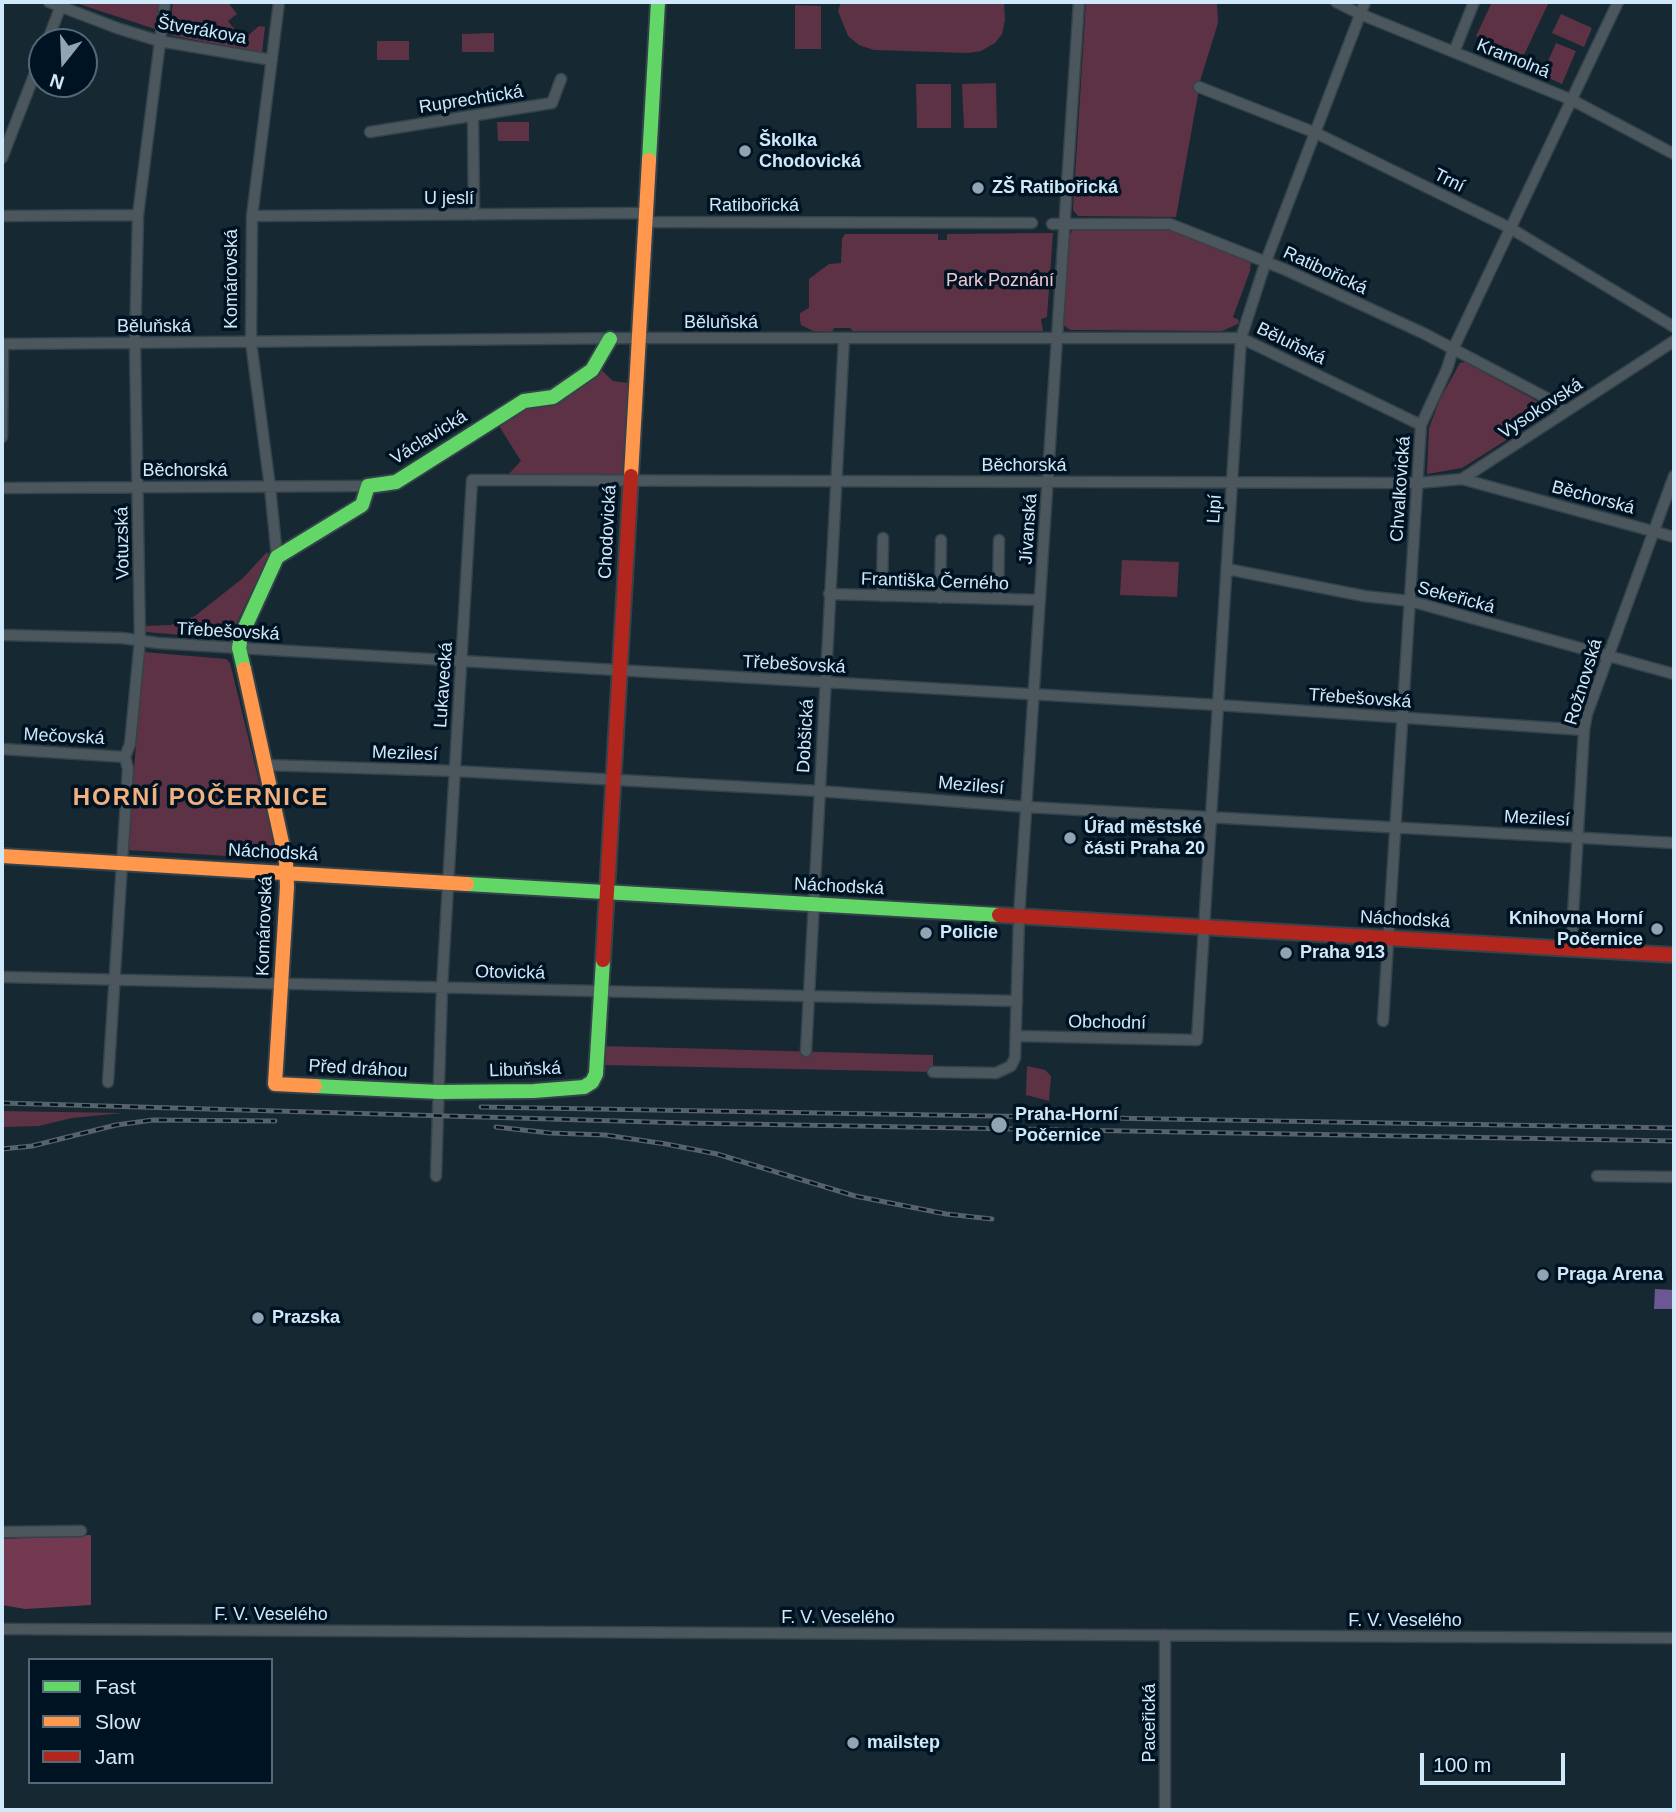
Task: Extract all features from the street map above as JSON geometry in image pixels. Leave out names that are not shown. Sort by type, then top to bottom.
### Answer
[{"type":"street","name":"Štverákova","points":[[49,2],[159,41],[272,60]]},
{"type":"street","name":"Votuzská","points":[[108,1082],[128,769],[125,757],[131,744],[140,640],[135,343],[138,215],[165,2]]},
{"type":"street","name":"Komárovská","points":[[277,557],[271,487],[251,342],[251,216],[279,2]]},
{"type":"street","name":"Chodovická","points":[[597,1063],[658,2]]},
{"type":"street","name":"Jívanská","points":[[933,1072],[996,1073],[1011,1066],[1015,1058],[1019,917],[1079,2]]},
{"type":"street","name":"Kramolná","points":[[1336,2],[1572,100],[1674,154]]},
{"type":"street","name":"Lipí","points":[[1197,1040],[1241,338],[1266,261],[1365,2]]},
{"type":"street","points":[[1454,52],[1474,2]]},
{"type":"street","name":"Chvalkovická","points":[[1383,1021],[1421,425],[1447,369],[1453,349],[1618,2]]},
{"type":"street","points":[[53,28],[62,5]]},
{"type":"street","name":"Ruprechtická","points":[[370,132],[552,103],[561,79]]},
{"type":"street","name":"Trní","points":[[1199,87],[1316,133],[1510,228],[1674,327]]},
{"type":"street","points":[[2,159],[28,91]]},
{"type":"street","name":"U jeslí","points":[[473,117],[474,215]]},
{"type":"street","name":"U jeslí","points":[[251,216],[640,213],[646,217]]},
{"type":"street","points":[[2,216],[138,215]]},
{"type":"street","name":"Ratibořická","points":[[646,217],[652,222],[1032,223]]},
{"type":"street","name":"Ratibořická","points":[[1052,224],[1170,224],[1266,261],[1453,349],[1560,405],[1564,412]]},
{"type":"street","name":"Běluňská","points":[[2,344],[639,338],[1241,338],[1421,425]]},
{"type":"street","name":"Dobšická","points":[[806,1051],[844,338]]},
{"type":"street","name":"Václavická","points":[[368,486],[396,482],[524,401],[553,397],[592,370],[610,339]]},
{"type":"street","name":"Vysokovská","points":[[1418,483],[1462,479],[1674,341]]},
{"type":"street","points":[[2,344],[2,437]]},
{"type":"street","name":"Rožnovská","points":[[1571,949],[1587,715],[1674,475]]},
{"type":"street","name":"Běchorská","points":[[1462,479],[1674,537]]},
{"type":"street","name":"Lukavecká","points":[[436,1176],[442,987],[471,480],[631,480]]},
{"type":"street","name":"Běchorská","points":[[631,480],[1418,483]]},
{"type":"street","points":[[239,648],[251,611],[277,557],[362,505],[368,486]]},
{"type":"street","name":"Běchorská","points":[[2,488],[368,486]]},
{"type":"street","points":[[882,596],[883,538]]},
{"type":"street","points":[[940,598],[941,540]]},
{"type":"street","points":[[998,599],[999,540]]},
{"type":"street","name":"Sekeřická","points":[[1227,569],[1364,596],[1410,601],[1674,674]]},
{"type":"street","name":"Františka Černého","points":[[829,594],[1040,600]]},
{"type":"street","name":"Třebešovská","points":[[2,635],[122,638],[239,648],[1218,705],[1584,730]]},
{"type":"street","name":"Komárovská","points":[[239,648],[286,861],[275,1084]]},
{"type":"street","name":"Mečovská","points":[[2,749],[125,757]]},
{"type":"street","name":"Mezilesí","points":[[266,765],[455,771],[819,791],[1027,807],[1674,843]]},
{"type":"street","name":"Náchodská","points":[[2,856],[1674,956]]},
{"type":"street","name":"Otovická","points":[[2,977],[1017,1001]]},
{"type":"street","name":"Obchodní","points":[[1016,1036],[1197,1040]]},
{"type":"street","name":"Libuňská","points":[[439,1092],[534,1091],[584,1087],[592,1082],[597,1063]]},
{"type":"street","name":"Před dráhou","points":[[275,1084],[439,1092]]},
{"type":"street","points":[[1597,1176],[1674,1177]]},
{"type":"street","points":[[2,1532],[81,1531]]},
{"type":"street","name":"F. V. Veselého","points":[[2,1629],[1674,1638]]},
{"type":"street","name":"Paceřická","points":[[1165,1635],[1165,1810]]},
{"type":"green space","points":[[74,2],[159,2],[155,29],[79,4]]},
{"type":"green space","points":[[173,2],[230,2],[237,14],[228,21],[243,40],[259,26],[265,27],[262,53],[169,35]]},
{"type":"green space","points":[[841,2],[1004,2],[1005,20],[1002,34],[995,43],[981,51],[968,53],[874,50],[859,45],[848,36],[838,11]]},
{"type":"green space","points":[[1086,2],[1217,2],[1218,23],[1201,78],[1176,217],[1078,216],[1073,210]]},
{"type":"green space","points":[[1492,2],[1549,2],[1523,57],[1476,36]]},
{"type":"green space","points":[[795,5],[821,6],[821,49],[795,49]]},
{"type":"green space","points":[[1561,14],[1592,28],[1584,47],[1552,33]]},
{"type":"green space","points":[[494,33],[494,52],[462,52],[462,34]]},
{"type":"green space","points":[[377,41],[409,41],[409,60],[377,60]]},
{"type":"green space","points":[[1556,43],[1576,51],[1562,84],[1542,75]]},
{"type":"green space","points":[[996,83],[997,128],[964,128],[962,84]]},
{"type":"green space","points":[[916,84],[951,84],[951,128],[917,128]]},
{"type":"green space","points":[[497,122],[529,122],[529,141],[498,141]]},
{"type":"green space","name":"Park Poznání","points":[[1073,229],[1175,229],[1208,245],[1222,247],[1226,252],[1251,262],[1233,317],[1239,320],[1238,324],[1222,331],[1070,330],[1062,324],[1068,238]]},
{"type":"green space","name":"Park Poznání","points":[[1053,233],[1047,317],[1041,319],[1043,331],[853,331],[850,328],[834,328],[832,332],[813,331],[801,325],[800,313],[809,308],[809,279],[829,264],[841,263],[842,239],[845,234],[938,234],[938,240],[947,240],[947,234]]},
{"type":"green space","points":[[1465,362],[1548,407],[1549,413],[1462,468],[1427,474],[1429,428],[1440,399],[1460,363]]},
{"type":"green space","points":[[597,366],[613,381],[629,383],[623,477],[506,477],[521,461],[499,426],[521,410],[550,402]]},
{"type":"green space","points":[[267,552],[269,555],[229,639],[146,632],[146,626],[171,625],[195,616],[243,578]]},
{"type":"green space","points":[[1122,560],[1179,562],[1177,597],[1120,595]]},
{"type":"green space","points":[[144,652],[226,659],[230,663],[278,859],[127,850]]},
{"type":"green space","points":[[602,1046],[933,1055],[933,1072],[601,1065]]},
{"type":"green space","points":[[1027,1066],[1045,1070],[1051,1076],[1049,1101],[1026,1095]]},
{"type":"green space","points":[[2,1111],[123,1113],[72,1118],[39,1126],[2,1127]]},
{"type":"shaded area","points":[[1655,1289],[1674,1290],[1674,1309],[1654,1309]]},
{"type":"shaded area","points":[[91,1535],[91,1605],[25,1609],[2,1605],[2,1539]]},
{"type":"railway","points":[[2,1103],[687,1123],[1674,1141]]},
{"type":"railway","points":[[481,1107],[1674,1128]]},
{"type":"railway","points":[[2,1149],[32,1146],[116,1125],[153,1120],[275,1121]]},
{"type":"railway","points":[[496,1127],[605,1135],[666,1144],[717,1154],[855,1196],[946,1214],[992,1219]]},
{"type":"traffic: fast","points":[[649,160],[658,2]]},
{"type":"traffic: fast","points":[[244,669],[239,648],[241,636],[277,557],[362,505],[368,486],[396,482],[524,401],[553,397],[592,370],[610,339]]},
{"type":"traffic: fast","points":[[467,884],[999,915]]},
{"type":"traffic: fast","points":[[315,1086],[439,1092],[534,1091],[584,1087],[592,1082],[596,1074],[603,960]]},
{"type":"traffic: slow","points":[[631,476],[649,160]]},
{"type":"traffic: slow","points":[[244,669],[286,861],[287,887],[275,1084],[315,1086]]},
{"type":"traffic: slow","points":[[2,856],[467,884]]},
{"type":"traffic: jam","points":[[603,960],[631,476]]},
{"type":"traffic: jam","points":[[999,915],[1674,955]]},
{"type":"place","name":"Školka Chodovická","points":[[745,151]]},
{"type":"place","name":"ZŠ Ratibořická","points":[[978,188]]},
{"type":"place","name":"Úřad městské části Praha 20","points":[[1070,838]]},
{"type":"place","name":"Knihovna Horní Počernice","points":[[1657,929]]},
{"type":"place","name":"Policie","points":[[926,933]]},
{"type":"place","name":"Praha 913","points":[[1286,953]]},
{"type":"place","name":"Praha-Horní Počernice","points":[[999,1125]]},
{"type":"place","name":"Praga Arena","points":[[1543,1275]]},
{"type":"place","name":"Prazska","points":[[258,1318]]},
{"type":"place","name":"mailstep","points":[[853,1743]]},
{"type":"district","name":"HORNÍ POČERNICE","points":[[201,798]]}]
